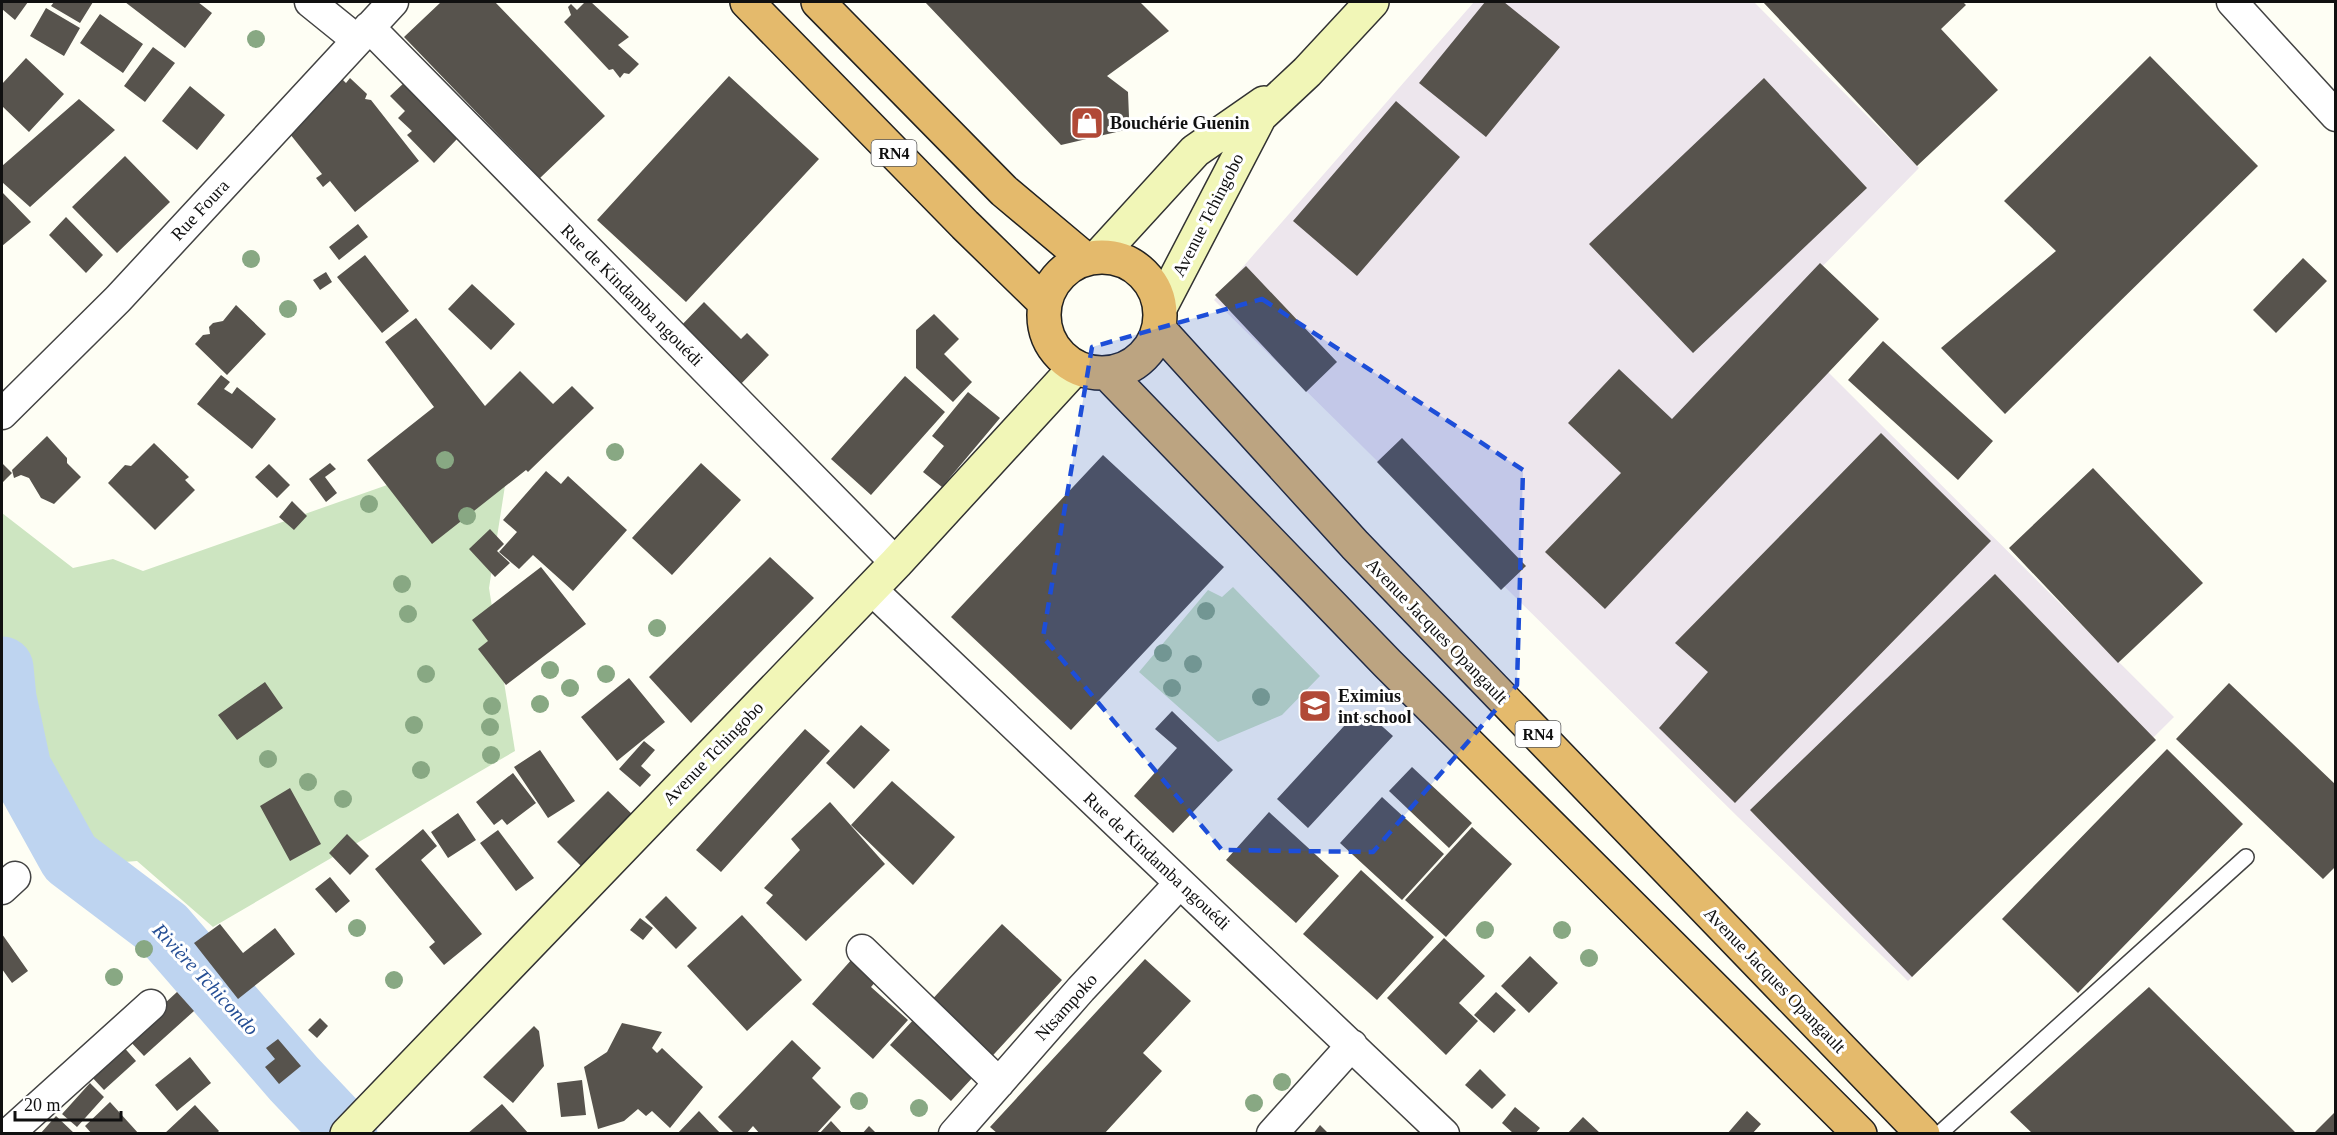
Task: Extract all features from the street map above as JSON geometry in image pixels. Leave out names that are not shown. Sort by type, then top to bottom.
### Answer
[{"type":"highway","name":"RN4","points":[[747,2],[965,225],[1044,302]]},
{"type":"highway","name":"RN4","points":[[818,2],[1004,190],[1092,257],[1128,262],[1150,280],[1160,318]]},
{"type":"highway","points":[[1092,257],[1066,268],[1052,283],[1044,302],[1043,321],[1048,341],[1059,357],[1075,368],[1097,374],[1108,374],[1126,369],[1140,360],[1152,346],[1160,318]]},
{"type":"highway","name":"Avenue Jacques Opangault","points":[[1160,318],[1355,545],[1923,1134]]},
{"type":"highway","points":[[1108,374],[1387,663],[1860,1134]]},
{"type":"street","name":"Rue de Kindamba ngouédi","points":[[310,2],[363,34],[896,563]]},
{"type":"street","name":"Rue Foura","points":[[2,414],[118,299],[393,2]]},
{"type":"street","name":"Avenue Tchingobo","points":[[1160,318],[1260,116],[1307,72],[1372,2]]},
{"type":"street","points":[[2232,2],[2336,116]]},
{"type":"street","name":"Avenue Tchingobo","points":[[1092,257],[1195,151],[1307,72]]},
{"type":"street","name":"Avenue Tchingobo","points":[[356,1125],[896,563],[1075,368]]},
{"type":"street","name":"Rue de Kindamba ngouédi","points":[[871,589],[1444,1134]]},
{"type":"street","name":"Ntsampoko","points":[[954,1134],[1180,883]]},
{"type":"street","points":[[862,950],[999,1083]]},
{"type":"street","points":[[8,1134],[151,1005]]},
{"type":"street","points":[[1272,1134],[1352,1046]]},
{"type":"lane","points":[[1939,1134],[2246,857]]},
{"type":"highlighted area","points":[[1262,299],[1523,470],[1517,685],[1373,852],[1222,850],[1043,637],[1092,347]]},
{"type":"shaded area","points":[[1474,2],[1754,2],[1919,168],[1811,278],[1827,371],[2174,717],[1908,981],[1738,817],[1214,300]]},
{"type":"green space","points":[[512,441],[489,588],[515,751],[213,927],[137,861],[59,867],[13,779],[2,752],[2,513],[73,568],[113,559],[143,571]]},
{"type":"green space","points":[[1233,587],[1320,676],[1282,715],[1218,742],[1139,672],[1208,590],[1222,597]]},
{"type":"building","points":[[2,2],[28,2],[15,20],[2,9]]},
{"type":"building","points":[[54,2],[93,2],[80,23],[51,6]]},
{"type":"building","points":[[125,2],[198,2],[212,13],[185,48]]},
{"type":"building","points":[[441,2],[495,2],[605,116],[540,178],[404,37]]},
{"type":"building","points":[[585,2],[591,2],[629,37],[618,45],[639,64],[629,74],[624,73],[620,78],[613,69],[609,70],[564,22],[571,15],[568,7],[571,4],[577,10]]},
{"type":"building","points":[[925,2],[1140,2],[1169,31],[1107,76],[1128,92],[1129,117],[1125,130],[1061,145]]},
{"type":"building","points":[[1485,2],[1504,2],[1560,47],[1486,137],[1419,83]]},
{"type":"building","points":[[1763,2],[1963,2],[1966,5],[1941,29],[1998,90],[1917,166]]},
{"type":"building","points":[[46,8],[80,28],[64,56],[30,36]]},
{"type":"building","points":[[100,14],[143,44],[123,73],[80,43]]},
{"type":"building","points":[[153,47],[175,63],[145,102],[124,86]]},
{"type":"building","points":[[2150,56],[2258,166],[2005,414],[1941,348],[2056,251],[2004,201]]},
{"type":"building","points":[[26,58],[64,94],[29,132],[2,106],[2,84]]},
{"type":"building","points":[[339,76],[346,83],[350,78],[367,94],[365,99],[371,100],[419,161],[355,212],[330,181],[323,187],[316,178],[322,174],[286,129]]},
{"type":"building","points":[[729,76],[819,159],[686,302],[597,220]]},
{"type":"building","points":[[1764,78],[1867,188],[1693,353],[1589,244]]},
{"type":"building","points":[[405,82],[450,126],[448,130],[457,139],[434,163],[407,135],[412,131],[398,118],[405,111],[390,96]]},
{"type":"building","points":[[190,86],[225,115],[197,150],[162,121]]},
{"type":"building","points":[[79,99],[115,130],[30,207],[2,182],[2,166]]},
{"type":"building","points":[[1396,101],[1460,157],[1357,276],[1293,221]]},
{"type":"building","points":[[125,156],[170,202],[117,253],[72,207]]},
{"type":"building","points":[[2,192],[31,222],[2,246]]},
{"type":"building","points":[[66,217],[103,255],[86,273],[49,235]]},
{"type":"building","points":[[358,224],[368,237],[339,260],[329,247]]},
{"type":"building","points":[[365,255],[409,311],[382,333],[337,277]]},
{"type":"building","points":[[2303,258],[2327,281],[2276,333],[2253,310]]},
{"type":"building","points":[[1820,263],[1879,319],[1605,609],[1545,552],[1621,473],[1568,423],[1619,369],[1672,419]]},
{"type":"building","points":[[1246,266],[1337,362],[1306,392],[1215,295]]},
{"type":"building","points":[[326,272],[332,282],[320,290],[313,280]]},
{"type":"building","points":[[472,284],[515,324],[491,350],[448,309]]},
{"type":"building","points":[[704,302],[741,339],[747,333],[769,355],[737,388],[677,330]]},
{"type":"building","points":[[236,305],[266,334],[227,375],[195,344],[203,335],[210,334],[209,327],[213,323],[223,321]]},
{"type":"building","points":[[934,314],[959,339],[944,354],[972,382],[953,402],[916,368],[916,330]]},
{"type":"building","points":[[416,318],[485,406],[520,371],[553,404],[572,386],[594,408],[528,472],[526,470],[432,544],[367,460],[434,407],[385,342]]},
{"type":"building","points":[[1883,341],[1993,441],[1958,480],[1848,380]]},
{"type":"building","points":[[221,375],[230,382],[224,389],[232,394],[237,387],[276,419],[252,449],[197,404]]},
{"type":"building","points":[[905,376],[945,412],[871,495],[831,459]]},
{"type":"building","points":[[968,392],[1000,418],[942,487],[923,472],[944,446],[932,436]]},
{"type":"building","points":[[1881,433],[1991,541],[1735,803],[1659,728],[1708,672],[1675,643]]},
{"type":"building","points":[[47,436],[67,458],[67,463],[81,477],[54,504],[41,498],[29,478],[21,475],[14,478],[12,470]]},
{"type":"building","points":[[1402,438],[1526,566],[1501,590],[1377,462]]},
{"type":"building","points":[[154,443],[189,477],[185,480],[195,490],[155,530],[108,483],[125,465],[131,466]]},
{"type":"building","points":[[1103,455],[1224,567],[1071,730],[951,617]]},
{"type":"building","points":[[2,463],[12,473],[2,483]]},
{"type":"building","points":[[330,463],[336,469],[325,477],[337,493],[326,502],[309,479]]},
{"type":"building","points":[[701,463],[741,500],[672,575],[632,538]]},
{"type":"building","points":[[269,464],[290,485],[277,498],[255,477]]},
{"type":"building","points":[[2093,468],[2203,583],[2118,663],[2009,548]]},
{"type":"building","points":[[546,471],[561,484],[568,476],[627,530],[573,591],[533,555],[519,569],[499,552],[517,532],[503,520]]},
{"type":"building","points":[[292,501],[307,516],[294,530],[279,517]]},
{"type":"building","points":[[490,529],[504,544],[497,551],[510,563],[495,577],[469,549]]},
{"type":"building","points":[[770,557],[814,598],[691,723],[649,677]]},
{"type":"building","points":[[541,567],[586,624],[506,685],[478,649],[488,641],[472,620]]},
{"type":"building","points":[[1995,574],[2156,740],[1912,977],[1750,810]]},
{"type":"building","points":[[629,678],[665,722],[617,761],[581,717]]},
{"type":"building","points":[[265,682],[283,708],[237,740],[218,715]]},
{"type":"building","points":[[2229,683],[2336,785],[2336,866],[2323,879],[2176,739]]},
{"type":"building","points":[[1172,711],[1233,770],[1173,833],[1134,796],[1177,748],[1155,729]]},
{"type":"building","points":[[1365,711],[1393,736],[1308,828],[1277,799],[1356,713],[1359,717]]},
{"type":"building","points":[[861,725],[890,750],[854,789],[826,763]]},
{"type":"building","points":[[805,729],[830,751],[721,872],[696,850]]},
{"type":"building","points":[[644,741],[655,750],[641,766],[651,775],[640,787],[619,769]]},
{"type":"building","points":[[2167,749],[2243,824],[2078,993],[2002,919]]},
{"type":"building","points":[[540,750],[575,801],[548,818],[514,767]]},
{"type":"building","points":[[1412,767],[1472,823],[1449,848],[1389,791]]},
{"type":"building","points":[[513,773],[536,803],[507,825],[502,819],[494,825],[476,802]]},
{"type":"building","points":[[892,781],[955,837],[913,885],[851,825]]},
{"type":"building","points":[[290,788],[321,844],[290,861],[260,806]]},
{"type":"building","points":[[608,791],[634,816],[582,867],[557,842]]},
{"type":"building","points":[[1382,797],[1444,854],[1402,900],[1340,843]]},
{"type":"building","points":[[830,802],[885,864],[806,941],[766,903],[773,895],[764,888],[800,850],[791,839]]},
{"type":"building","points":[[1269,812],[1339,876],[1296,923],[1226,860]]},
{"type":"building","points":[[458,813],[476,840],[448,858],[431,832]]},
{"type":"building","points":[[1472,827],[1512,864],[1446,937],[1405,900]]},
{"type":"building","points":[[423,829],[437,846],[421,860],[482,934],[444,965],[429,947],[435,942],[375,869]]},
{"type":"building","points":[[498,830],[534,878],[516,891],[480,843]]},
{"type":"building","points":[[347,834],[369,856],[350,875],[329,853]]},
{"type":"building","points":[[1361,870],[1434,937],[1377,1000],[1303,934]]},
{"type":"building","points":[[330,877],[350,901],[336,913],[315,889]]},
{"type":"building","points":[[666,896],[697,928],[676,949],[645,917]]},
{"type":"building","points":[[742,915],[802,980],[747,1031],[687,966]]},
{"type":"building","points":[[640,918],[653,928],[643,940],[630,930]]},
{"type":"building","points":[[220,924],[243,953],[275,928],[295,954],[238,999],[194,943]]},
{"type":"building","points":[[1002,924],[1062,980],[951,1101],[890,1045]]},
{"type":"building","points":[[2,934],[28,971],[12,983],[2,969]]},
{"type":"building","points":[[1444,938],[1485,976],[1459,1003],[1478,1021],[1446,1055],[1387,998]]},
{"type":"building","points":[[1530,956],[1558,983],[1529,1013],[1501,986]]},
{"type":"building","points":[[853,958],[877,980],[871,987],[908,1020],[873,1059],[812,1004]]},
{"type":"building","points":[[1145,959],[1191,1001],[1143,1053],[1162,1071],[1104,1134],[998,1134],[990,1127]]},
{"type":"building","points":[[2149,987],[2297,1134],[2033,1134],[2010,1112]]},
{"type":"building","points":[[177,992],[194,1011],[144,1056],[127,1038]]},
{"type":"building","points":[[1496,992],[1516,1010],[1494,1033],[1474,1015]]},
{"type":"building","points":[[320,1018],[328,1026],[317,1038],[308,1030]]},
{"type":"building","points":[[622,1023],[662,1032],[652,1048],[657,1053],[662,1048],[703,1087],[670,1128],[652,1111],[646,1116],[638,1109],[624,1121],[598,1129],[584,1067],[607,1052]]},
{"type":"building","points":[[534,1026],[539,1031],[544,1066],[513,1103],[483,1077]]},
{"type":"building","points":[[278,1039],[301,1066],[279,1084],[265,1067],[275,1059],[266,1048]]},
{"type":"building","points":[[792,1040],[821,1068],[812,1078],[841,1107],[816,1134],[760,1134],[753,1126],[746,1134],[735,1134],[718,1117]]},
{"type":"building","points":[[121,1044],[136,1061],[104,1090],[89,1074]]},
{"type":"building","points":[[190,1057],[211,1083],[177,1111],[155,1085]]},
{"type":"building","points":[[1480,1069],[1506,1095],[1492,1109],[1465,1085]]},
{"type":"building","points":[[582,1080],[586,1115],[561,1117],[557,1083]]},
{"type":"building","points":[[90,1083],[104,1097],[77,1127],[62,1114]]},
{"type":"building","points":[[110,1102],[139,1134],[92,1134],[85,1126]]},
{"type":"building","points":[[502,1104],[529,1134],[467,1134]]},
{"type":"building","points":[[195,1105],[219,1131],[216,1134],[164,1134]]},
{"type":"building","points":[[1515,1107],[1540,1128],[1535,1134],[1514,1134],[1502,1123]]},
{"type":"building","points":[[699,1111],[721,1134],[677,1134]]},
{"type":"building","points":[[1747,1111],[1761,1124],[1752,1134],[1727,1134]]},
{"type":"building","points":[[2336,1111],[2336,1134],[2313,1134]]},
{"type":"building","points":[[56,1116],[75,1134],[40,1134]]},
{"type":"building","points":[[1583,1117],[1601,1134],[1567,1134]]},
{"type":"building","points":[[831,1121],[843,1134],[819,1134]]},
{"type":"building","points":[[1320,1125],[1329,1134],[1313,1134]]},
{"type":"building","points":[[869,1126],[877,1134],[862,1134]]},
{"type":"waterway","name":"Rivière Tchicondo","points":[[2,668],[5,698],[20,768],[70,858],[164,929],[294,1079],[346,1134]]},
{"type":"place","name":"Bouchérie Guenin","points":[[1087,123]]},
{"type":"place","name":"Eximius int school","points":[[1315,706]]}]
